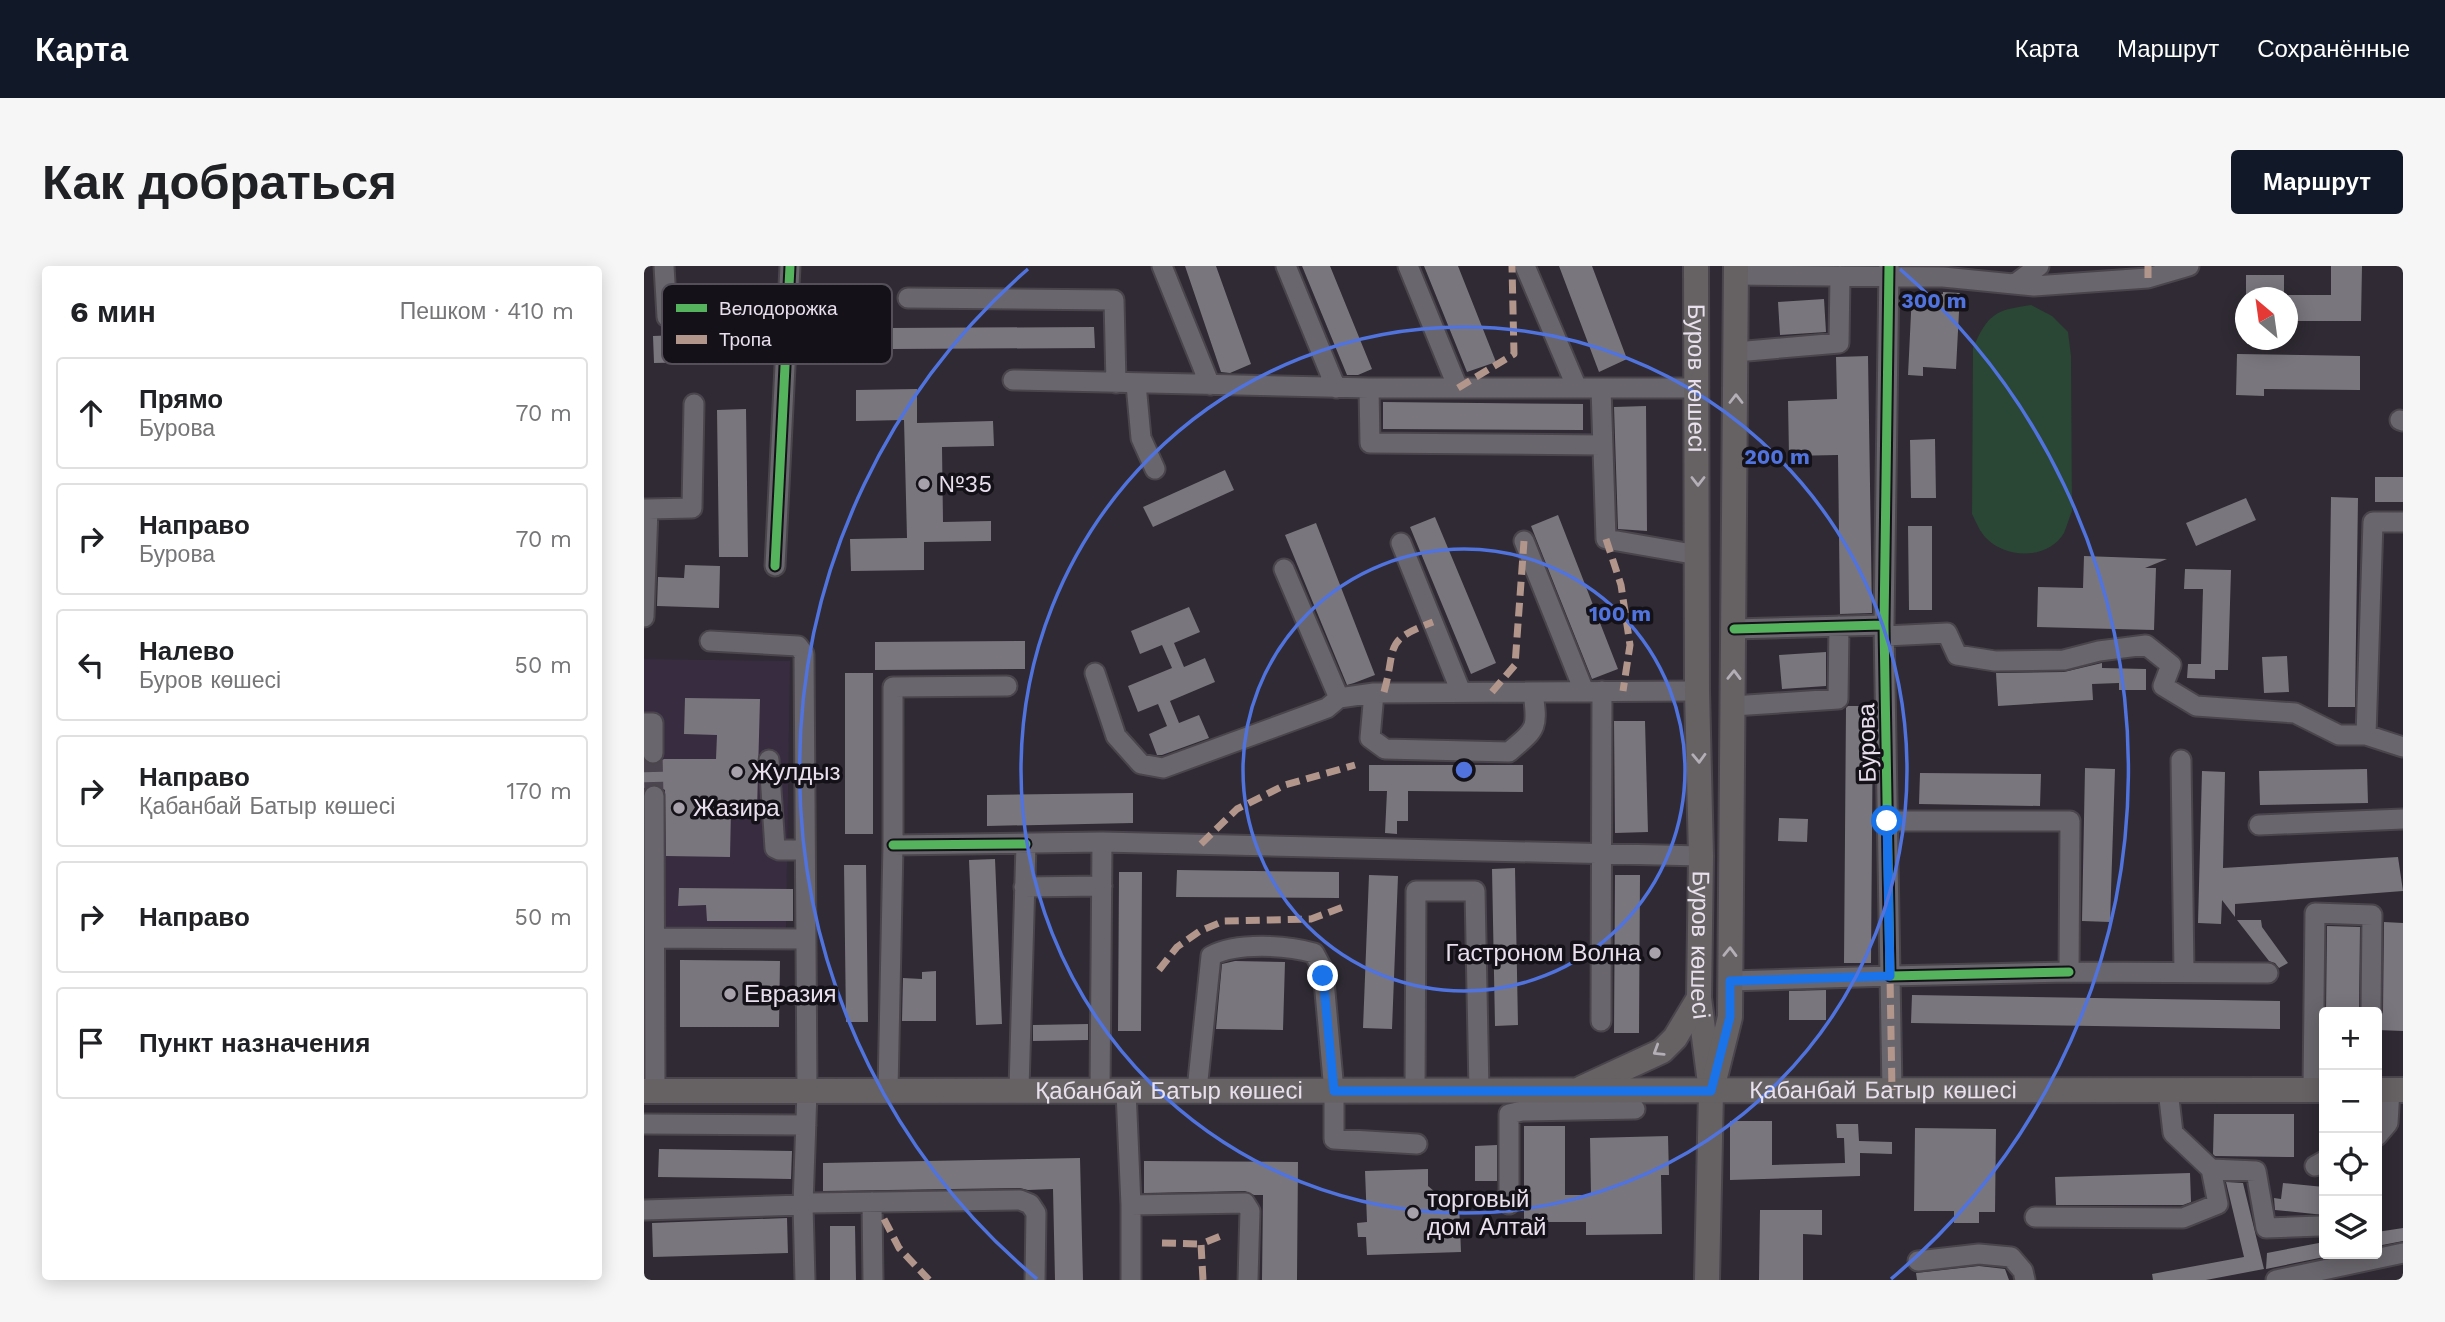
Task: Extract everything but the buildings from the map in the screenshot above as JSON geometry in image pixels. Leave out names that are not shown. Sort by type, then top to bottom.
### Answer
[{"type":"main road","name":"Буров көшесі","points":[[1696,266],[1697,691],[1701,856],[1699,998],[1711,1091]]},
{"type":"main road","name":"Буров көшесі","points":[[1711,1091],[1730,1017],[1736,270]]},
{"type":"main road","points":[[1698,446],[1736,445]]},
{"type":"main road","points":[[1577,1100],[1594,1081],[1662,1051],[1675,1038],[1699,998]]},
{"type":"main road","name":"Қабанбай Батыр көшесі","points":[[649,1091],[1479,1090],[1577,1100],[1711,1091],[2318,1090]]},
{"type":"main road","points":[[1707,1280],[1711,1091]]},
{"type":"street","points":[[664,266],[665,284]]},
{"type":"street","points":[[789,284],[790,266]]},
{"type":"street","points":[[1161,266],[1210,385]]},
{"type":"street","points":[[1286,266],[1336,387]]},
{"type":"street","points":[[1408,266],[1458,388]]},
{"type":"street","points":[[1525,266],[1577,388]]},
{"type":"street","points":[[2015,284],[2039,266]]},
{"type":"street","points":[[1736,270],[1840,276],[1943,272],[2034,286],[2189,266]]},
{"type":"street","name":"Бурова","points":[[1889,272],[1885,630],[1892,1090]]},
{"type":"street","points":[[1736,352],[1839,343],[1840,276]]},
{"type":"street","points":[[908,298],[1114,300],[1116,383]]},
{"type":"street","points":[[775,566],[785,364]]},
{"type":"street","points":[[1013,380],[1369,388],[1696,388]]},
{"type":"street","points":[[1136,384],[1141,438],[1155,469]]},
{"type":"street","points":[[1369,388],[1370,443],[1602,445]]},
{"type":"street","points":[[1601,388],[1606,539],[1698,555]]},
{"type":"street","points":[[644,617],[646,509],[692,508],[694,404]]},
{"type":"street","points":[[2366,735],[2373,522],[2403,522]]},
{"type":"street","points":[[1524,541],[1593,691],[1601,854],[1601,1021]]},
{"type":"street","points":[[1401,543],[1461,692]]},
{"type":"street","points":[[1284,569],[1339,698]]},
{"type":"street","points":[[1734,706],[1838,699],[1839,626]]},
{"type":"street","points":[[1734,629],[1839,626],[1947,633],[1957,655],[1995,661],[2064,660],[2099,651],[2146,645],[2171,664],[2163,685],[2196,706],[2295,713],[2339,735],[2366,735],[2403,747]]},
{"type":"street","points":[[710,641],[798,646],[804,654],[807,1091],[803,1205],[805,1280]]},
{"type":"street","points":[[1095,673],[1116,736],[1141,764],[1163,768],[1327,708],[1339,698],[1374,692],[1697,691]]},
{"type":"street","points":[[888,1091],[893,687],[1007,686]]},
{"type":"street","points":[[1374,692],[1370,738],[1385,749],[1509,752],[1532,732],[1537,720],[1533,692]]},
{"type":"street","points":[[644,723],[653,723],[653,753]]},
{"type":"street","points":[[769,760],[775,848],[804,850]]},
{"type":"street","points":[[2181,760],[2184,972]]},
{"type":"street","points":[[649,1091],[655,938],[649,914],[654,796]]},
{"type":"street","points":[[2259,825],[2403,819]]},
{"type":"street","points":[[1887,821],[2070,821],[2069,972]]},
{"type":"street","points":[[893,845],[1102,842],[1701,856]]},
{"type":"street","points":[[1100,1091],[1102,842]]},
{"type":"street","points":[[1019,1089],[1026,844]]},
{"type":"street","points":[[1024,887],[1102,886]]},
{"type":"street","points":[[1415,1091],[1416,891],[1475,891],[1479,1090]]},
{"type":"street","points":[[2318,1090],[2315,913],[2372,915],[2371,1007]]},
{"type":"street","points":[[655,938],[805,939]]},
{"type":"street","points":[[1197,1090],[1211,956],[1246,948],[1295,947],[1314,953],[1323,970],[1334,1091],[1334,1139],[1417,1144]]},
{"type":"street","points":[[1730,981],[2069,972],[2268,973]]},
{"type":"street","points":[[2035,1217],[2183,1218],[2218,1204],[2211,1169],[2173,1133],[2168,1090]]},
{"type":"street","points":[[2380,1133],[2388,1123],[2390,1090]]},
{"type":"street","points":[[1126,1091],[1131,1280]]},
{"type":"street","points":[[1509,1204],[1509,1114],[1577,1100],[1635,1109]]},
{"type":"street","points":[[644,1124],[806,1125]]},
{"type":"street","points":[[2211,1169],[2256,1171],[2266,1228],[2319,1226]]},
{"type":"street","points":[[644,1210],[811,1203],[1020,1200],[1030,1204],[1036,1213],[1035,1280]]},
{"type":"street","points":[[872,1202],[873,1280]]},
{"type":"street","points":[[1131,1205],[1245,1203],[1250,1212],[1248,1280]]},
{"type":"street","points":[[2276,1280],[2403,1253]]},
{"type":"street","points":[[1918,1261],[1979,1254],[2011,1257],[2024,1271],[2025,1280]]},
{"type":"shaded area","points":[[644,659],[790,661],[786,931],[644,929]]},
{"type":"green space","points":[[2031,305],[2052,316],[2068,332],[2071,356],[2072,511],[2064,533],[2057,542],[2038,552],[2015,553],[1994,545],[1986,538],[1972,514],[1973,348],[1983,328],[1994,316],[2009,309]]},
{"type":"tunnel","points":[[653,753],[654,796]]},
{"type":"marked path","points":[[1458,388],[1514,354],[1512,266]]},
{"type":"marked path","points":[[2148,266],[2148,278]]},
{"type":"marked path","points":[[1606,539],[1621,585],[1630,645],[1623,691]]},
{"type":"marked path","points":[[1492,692],[1515,665],[1524,541]]},
{"type":"marked path","points":[[1384,692],[1394,647],[1406,634],[1433,622]]},
{"type":"marked path","points":[[1201,844],[1237,809],[1285,785],[1355,765]]},
{"type":"marked path","points":[[1159,970],[1177,947],[1200,931],[1224,921],[1311,919],[1343,907]]},
{"type":"marked path","points":[[1730,981],[1890,976],[1892,1090]]},
{"type":"marked path","points":[[884,1219],[899,1248],[929,1280]]},
{"type":"marked path","points":[[1203,1280],[1201,1244],[1226,1234]]},
{"type":"marked path","points":[[1162,1243],[1201,1244]]},
{"type":"cycle path","points":[[789,284],[790,266]]},
{"type":"cycle path","points":[[1884,625],[1889,266]]},
{"type":"cycle path","points":[[775,566],[785,364]]},
{"type":"cycle path","points":[[1734,629],[1884,625],[1890,976],[2069,972]]},
{"type":"cycle path","points":[[893,845],[1026,844]]},
{"type":"place","name":"№35","points":[[924,484]]},
{"type":"place","name":"Жулдыз","points":[[737,772]]},
{"type":"place","name":"Жазира","points":[[679,808]]},
{"type":"place","name":"Гастроном Волна","points":[[1655,953]]},
{"type":"place","name":"Евразия","points":[[730,994]]},
{"type":"place","name":"торговый дом Алтай","points":[[1413,1213]]},
{"type":"route","points":[[1323,976],[1334,1091],[1711,1091],[1730,1017],[1730,981],[1890,976],[1887,821]]}]
